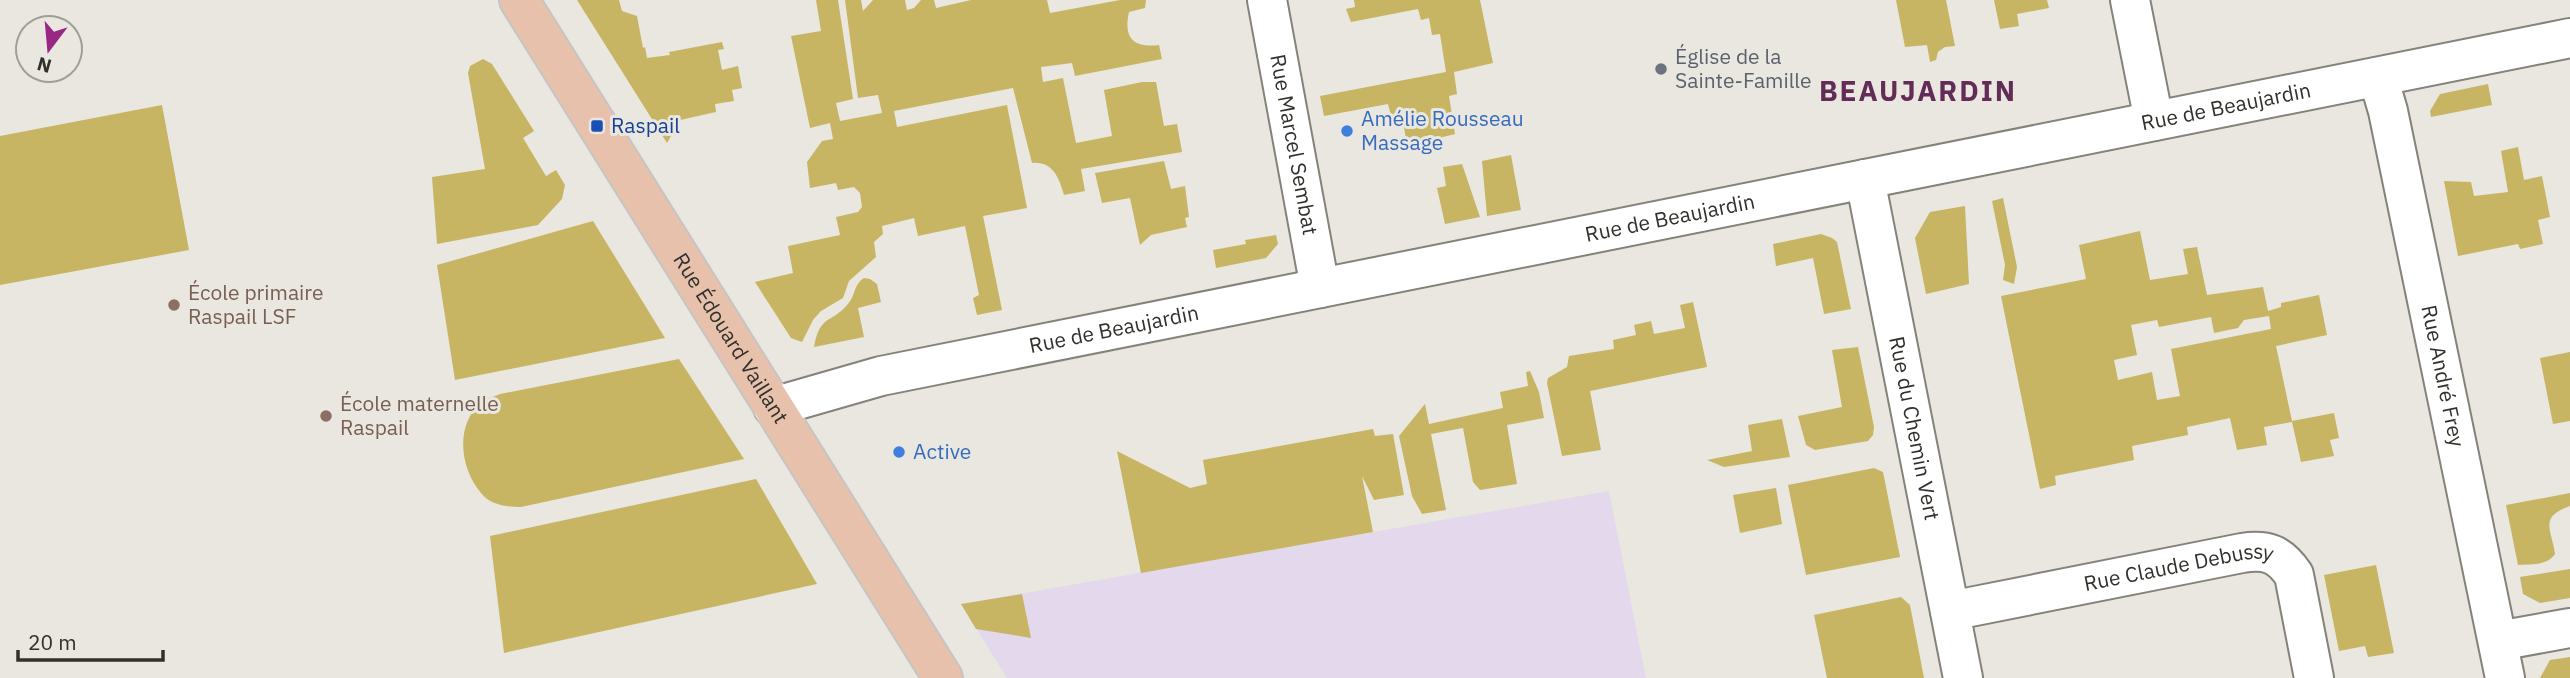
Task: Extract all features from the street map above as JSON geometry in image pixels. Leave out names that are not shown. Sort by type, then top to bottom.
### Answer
[{"type":"main road","name":"Rue Édouard Vaillant","points":[[519,0],[943,678]]},
{"type":"street","name":"Rue Marcel Sembat","points":[[1267,0],[1320,288]]},
{"type":"street","points":[[2130,0],[2154,121]]},
{"type":"street","name":"Rue de Beaujardin","points":[[773,407],[881,376],[2570,38]]},
{"type":"street","name":"Rue André Frey","points":[[2378,76],[2388,111],[2505,678]]},
{"type":"street","name":"Rue du Chemin Vert","points":[[1865,179],[1963,678]]},
{"type":"street","name":"Rue Claude Debussy","points":[[1950,611],[2242,552],[2267,551],[2288,566],[2294,575],[2314,678]]},
{"type":"street","points":[[2498,641],[2570,628]]},
{"type":"shaded area","points":[[577,0],[619,0],[622,11],[637,16],[647,58],[722,42],[724,49],[718,50],[722,70],[738,66],[742,88],[732,90],[734,101],[715,104],[716,112],[680,120],[667,143]]},
{"type":"shaded area","points":[[816,0],[838,0],[853,99],[836,103],[840,121],[882,113],[878,95],[858,98],[845,0],[861,0],[863,11],[873,0],[905,0],[907,10],[914,8],[921,0],[934,0],[936,8],[971,0],[1047,0],[1050,13],[1120,0],[1146,0],[1145,8],[1129,12],[1129,35],[1132,40],[1143,45],[1159,45],[1162,59],[1075,76],[1072,63],[1041,67],[1043,82],[1063,78],[1076,143],[1112,136],[1104,90],[1142,82],[1156,82],[1164,126],[1177,124],[1182,152],[1081,169],[1085,191],[1064,195],[1050,168],[1032,163],[1013,88],[894,111],[897,127],[1007,105],[1027,208],[983,216],[1002,310],[977,315],[973,298],[979,295],[965,226],[918,236],[914,218],[882,226],[883,234],[874,242],[876,257],[849,281],[843,298],[821,311],[813,320],[802,342],[791,338],[755,282],[793,273],[788,246],[840,235],[836,217],[858,212],[862,207],[860,193],[854,187],[838,190],[836,183],[810,188],[807,162],[822,141],[833,139],[830,123],[810,128],[791,36],[821,31]]},
{"type":"shaded area","points":[[1354,0],[1480,0],[1493,63],[1454,72],[1457,94],[1449,96],[1455,134],[1407,146],[1404,127],[1394,128],[1388,104],[1324,116],[1320,96],[1446,72],[1440,34],[1432,35],[1429,18],[1421,20],[1418,9],[1351,22],[1346,9],[1355,7]]},
{"type":"shaded area","points":[[1896,0],[1946,0],[1955,46],[1945,47],[1938,52],[1936,60],[1930,62],[1927,45],[1905,47]]},
{"type":"shaded area","points":[[1994,0],[2047,0],[2049,8],[2017,14],[2019,26],[2000,29]]},
{"type":"shaded area","points":[[483,59],[492,64],[534,131],[523,138],[546,176],[556,170],[565,185],[562,199],[538,225],[437,244],[432,177],[485,169],[468,73],[470,66]]},
{"type":"shaded area","points":[[2488,84],[2492,105],[2431,117],[2430,111],[2440,94]]},
{"type":"shaded area","points":[[162,105],[189,250],[0,285],[0,136]]},
{"type":"shaded area","points":[[2518,147],[2524,180],[2542,176],[2550,217],[2538,220],[2543,244],[2520,249],[2518,244],[2458,256],[2444,181],[2471,182],[2474,196],[2508,192],[2501,151]]},
{"type":"shaded area","points":[[1511,155],[1521,210],[1487,216],[1482,161]]},
{"type":"shaded area","points":[[1164,161],[1171,189],[1185,186],[1189,217],[1185,218],[1187,227],[1151,235],[1140,245],[1130,198],[1102,203],[1095,173]]},
{"type":"shaded area","points":[[1462,164],[1480,217],[1445,224],[1437,188],[1446,186],[1443,167]]},
{"type":"shaded area","points":[[2003,198],[2017,267],[2014,284],[2003,280],[2005,265],[1992,201]]},
{"type":"shaded area","points":[[1965,206],[1969,284],[1926,294],[1915,238],[1930,212]]},
{"type":"shaded area","points":[[593,221],[665,338],[455,380],[437,265]]},
{"type":"shaded area","points":[[2140,231],[2150,280],[2188,274],[2183,249],[2197,247],[2207,295],[2263,287],[2268,311],[2281,307],[2281,303],[2319,295],[2327,335],[2276,346],[2292,421],[2334,413],[2339,438],[2330,440],[2334,456],[2301,462],[2292,422],[2264,427],[2267,445],[2237,450],[2230,418],[2187,427],[2188,435],[2132,446],[2134,460],[2055,476],[2056,485],[2040,489],[2001,296],[2086,279],[2079,245]],"holes":[[[2269,316],[2271,329],[2171,349],[2180,396],[2157,400],[2152,372],[2118,380],[2114,360],[2137,355],[2131,325],[2157,320],[2159,327],[2211,317],[2214,333],[2238,328],[2244,320]]]},
{"type":"shaded area","points":[[1821,234],[1837,242],[1851,309],[1824,314],[1813,258],[1776,266],[1773,244]]},
{"type":"shaded area","points":[[1276,235],[1278,244],[1266,258],[1216,268],[1213,250],[1246,244],[1245,240]]},
{"type":"shaded area","points":[[864,278],[877,284],[881,302],[858,308],[864,337],[814,347],[819,329],[847,305]]},
{"type":"shaded area","points":[[1693,302],[1707,367],[1590,391],[1601,450],[1562,456],[1548,378],[1567,367],[1569,356],[1614,349],[1613,340],[1636,335],[1634,325],[1651,321],[1654,334],[1685,328],[1680,305]]},
{"type":"shaded area","points":[[1858,347],[1874,427],[1873,435],[1868,441],[1815,450],[1806,445],[1798,416],[1842,407],[1832,350]]},
{"type":"shaded area","points":[[2570,352],[2570,421],[2553,424],[2540,358]]},
{"type":"shaded area","points":[[679,359],[744,459],[521,507],[494,503],[481,493],[474,483],[468,472],[463,448],[467,424],[480,403],[500,394]]},
{"type":"shaded area","points":[[1530,371],[1539,392],[1544,418],[1507,425],[1517,484],[1480,490],[1473,482],[1463,428],[1431,434],[1446,510],[1422,514],[1412,496],[1399,436],[1425,404],[1429,424],[1503,408],[1500,392],[1528,386],[1526,372]]},
{"type":"shaded area","points":[[1782,419],[1790,457],[1724,467],[1707,460],[1752,451],[1748,425]]},
{"type":"shaded area","points":[[1373,429],[1375,436],[1393,434],[1404,495],[1374,500],[1362,476],[1373,532],[1141,573],[1117,451],[1190,488],[1207,484],[1203,460]]},
{"type":"shaded area","points":[[1874,468],[1883,472],[1900,557],[1806,575],[1788,485]]},
{"type":"shaded area","points":[[756,479],[817,584],[504,653],[490,536]]},
{"type":"shaded area","points":[[1776,488],[1782,524],[1740,533],[1733,495]]},
{"type":"shaded area","points":[[1609,491],[1646,678],[1007,678],[961,604]]},
{"type":"shaded area","points":[[2570,493],[2570,506],[2560,510],[2550,520],[2555,554],[2543,562],[2518,565],[2506,505]]},
{"type":"shaded area","points":[[2376,565],[2394,653],[2368,657],[2365,646],[2339,651],[2324,575]]},
{"type":"shaded area","points":[[2570,569],[2570,598],[2540,603],[2523,594],[2520,577]]},
{"type":"shaded area","points":[[1022,594],[1031,638],[976,629],[961,604]]},
{"type":"shaded area","points":[[1901,597],[1910,605],[1924,678],[1827,678],[1814,615]]},
{"type":"shaded area","points":[[2570,657],[2570,678],[2540,678],[2550,660]]},
{"type":"place","name":"Église de la Sainte-Famille","points":[[1661,69]]},
{"type":"place","name":"Raspail","points":[[597,126]]},
{"type":"place","name":"Amélie Rousseau Massage","points":[[1347,131]]},
{"type":"place","name":"École primaire Raspail LSF","points":[[174,305]]},
{"type":"place","name":"École maternelle Raspail","points":[[326,416]]},
{"type":"place","name":"Active","points":[[899,452]]},
{"type":"district","name":"BEAUJARDIN","points":[[1918,91]]}]
